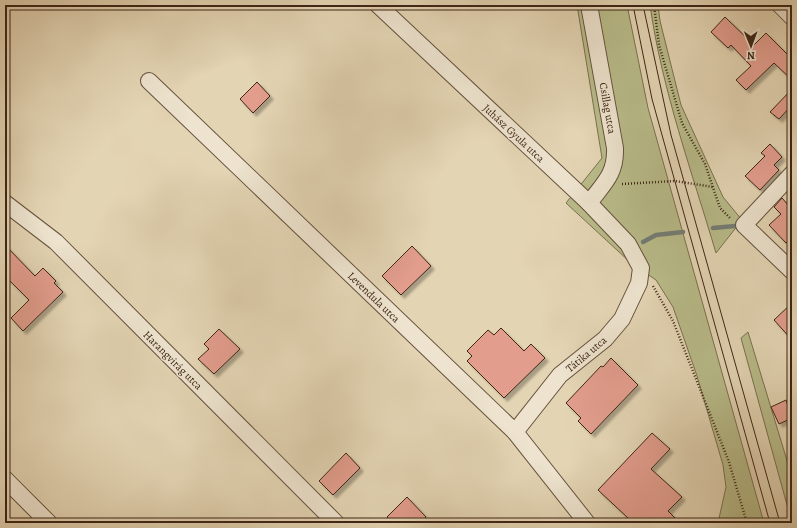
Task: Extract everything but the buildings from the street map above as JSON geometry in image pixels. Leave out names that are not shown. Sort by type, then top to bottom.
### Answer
[{"type":"street","name":"Juhász Gyula utca","points":[[378,5],[589,203],[628,244],[641,268]]},
{"type":"street","name":"Csillag utca","points":[[589,5],[615,148],[616,163],[603,185],[589,203]]},
{"type":"street","points":[[780,5],[792,17]]},
{"type":"street","name":"Levendula utca","points":[[149,81],[515,432],[587,523]]},
{"type":"street","points":[[792,174],[744,225],[792,271]]},
{"type":"street","name":"Harangvirág utca","points":[[5,203],[56,242],[336,523]]},
{"type":"street","name":"Tátika utca","points":[[515,432],[560,375],[605,339],[622,319],[639,283],[641,268]]},
{"type":"street","points":[[5,479],[49,523]]},
{"type":"path","points":[[654,5],[659,45],[682,123],[704,164],[720,208],[731,219],[744,225]]},
{"type":"path","points":[[603,185],[675,181],[713,187]]},
{"type":"path","points":[[641,268],[673,321],[729,462],[747,523]]},
{"type":"green space","points":[[577,5],[627,5],[648,108],[764,523],[718,523],[726,487],[723,465],[697,376],[673,307],[656,280],[631,263],[566,203],[602,158]]},
{"type":"green space","points":[[650,5],[658,5],[660,21],[681,105],[723,197],[742,220],[716,253],[670,99],[655,37]]},
{"type":"green space","points":[[748,332],[792,477],[792,523],[741,338]]},
{"type":"waterway","points":[[713,228],[735,226]]},
{"type":"waterway","points":[[643,242],[656,235],[683,232]]},
{"type":"tram line","points":[[633,5],[652,99],[770,523]]},
{"type":"tram line","points":[[643,5],[671,135],[780,523]]}]
